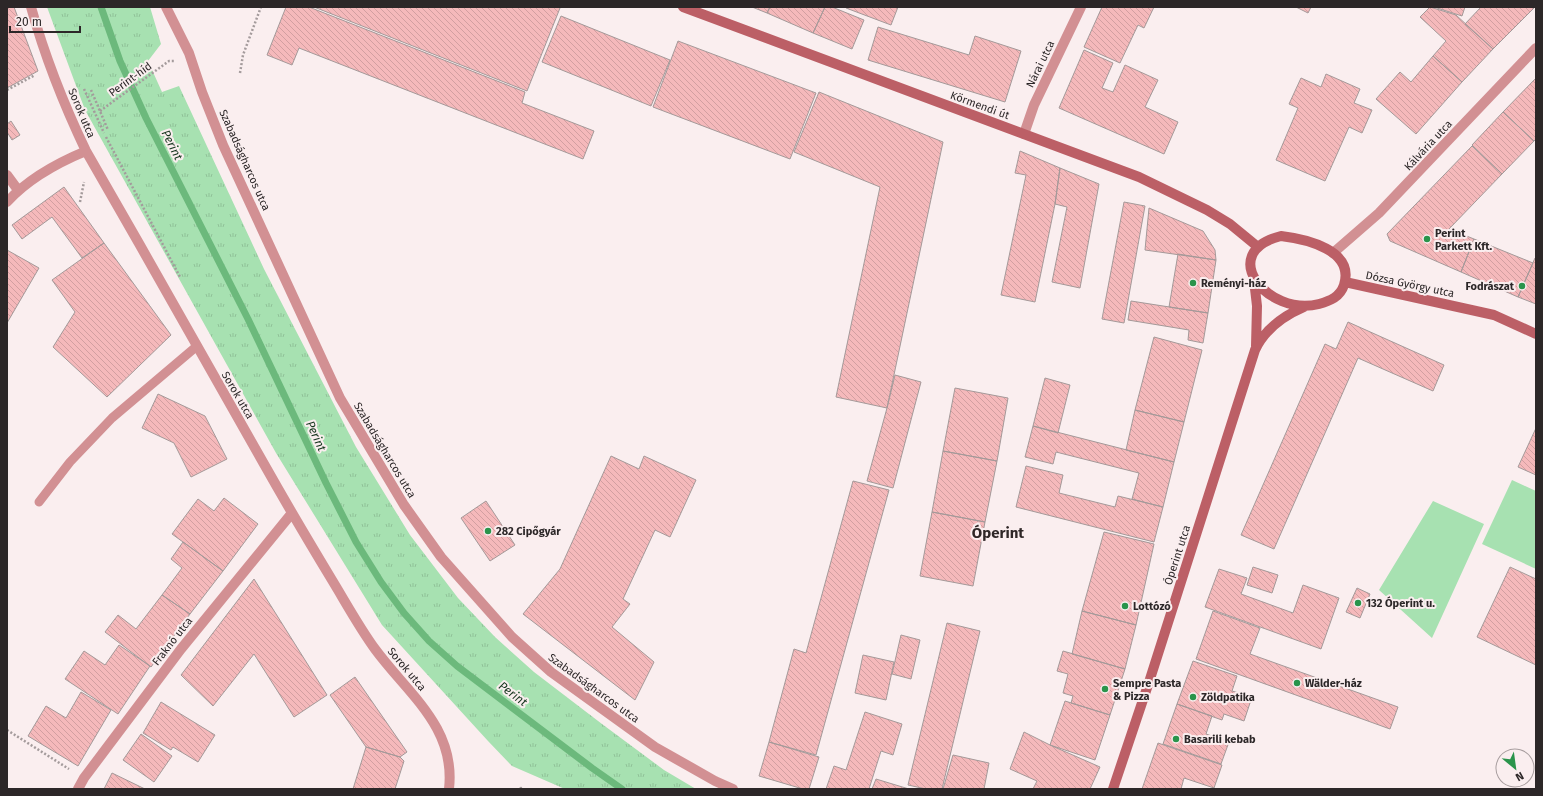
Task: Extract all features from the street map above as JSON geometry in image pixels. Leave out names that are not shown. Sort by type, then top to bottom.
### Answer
[{"type":"street","name":"Sorok utca","points":[[32,7],[41,43],[63,99],[86,151],[292,514],[354,617],[375,649],[424,708],[436,726],[444,742],[448,759],[450,778],[449,789]]},
{"type":"street","name":"Szabadságharcos utca","points":[[166,7],[189,53],[202,92],[223,145],[340,398],[404,505],[441,557],[512,637],[551,672],[655,747],[715,781],[733,789]]},
{"type":"street","name":"Körmendi út","points":[[683,7],[1139,177],[1179,195],[1230,224],[1258,247]]},
{"type":"street","name":"Nárai utca","points":[[1024,134],[1034,105],[1081,7]]},
{"type":"street","name":"Kálvária utca","points":[[1333,253],[1384,208],[1536,48]]},
{"type":"street","points":[[7,202],[18,190],[55,166],[86,151]]},
{"type":"street","points":[[7,175],[18,190]]},
{"type":"street","points":[[1281,236],[1304,239],[1333,253],[1345,267],[1345,282],[1342,291],[1337,297],[1320,304],[1304,307],[1278,300],[1268,294],[1254,280],[1250,265],[1253,254],[1258,247],[1264,242],[1281,236]]},
{"type":"street","name":"Óperint utca","points":[[1254,280],[1257,306],[1255,350]]},
{"type":"street","name":"Dózsa György utca","points":[[1345,282],[1494,315],[1536,334]]},
{"type":"street","name":"Óperint utca","points":[[1113,789],[1153,671],[1255,350],[1262,338],[1276,323],[1304,307]]},
{"type":"street","name":"Fraknó utca","points":[[78,789],[84,778],[181,649],[292,514]]},
{"type":"lane","points":[[39,502],[70,462],[112,418],[197,346]]},
{"type":"path","points":[[240,73],[243,55],[261,7]]},
{"type":"path","name":"Perint-híd","points":[[100,111],[169,61]]},
{"type":"path","points":[[7,90],[36,74]]},
{"type":"path","points":[[84,89],[104,133]]},
{"type":"path","points":[[91,90],[108,130]]},
{"type":"path","points":[[80,202],[82,186],[86,178]]},
{"type":"path","points":[[7,730],[72,770]]},
{"type":"green space","points":[[47,7],[150,7],[161,44],[148,61],[162,92],[179,86],[264,269],[356,447],[410,535],[458,598],[495,637],[534,672],[664,770],[696,789],[565,789],[512,766],[382,625],[276,453],[85,110]]},
{"type":"green space","points":[[1512,480],[1536,491],[1536,569],[1482,544]]},
{"type":"green space","points":[[1433,501],[1484,524],[1432,638],[1379,590]]},
{"type":"building","points":[[7,7],[14,7],[38,71],[7,88]]},
{"type":"building","points":[[286,7],[309,7],[525,92],[522,103],[594,131],[583,159],[299,48],[292,65],[267,55]]},
{"type":"building","points":[[314,7],[557,7],[560,8],[527,91]]},
{"type":"building","points":[[752,7],[770,7],[767,13]]},
{"type":"building","points":[[770,7],[825,7],[813,33],[767,13]]},
{"type":"building","points":[[825,7],[832,7],[864,20],[852,49],[813,33]]},
{"type":"building","points":[[898,7],[891,25],[846,8]]},
{"type":"building","points":[[1102,7],[1154,7],[1144,28],[1138,25],[1120,63],[1084,47]]},
{"type":"building","points":[[1296,7],[1311,7],[1308,13]]},
{"type":"building","points":[[1430,7],[1456,15],[1493,49],[1462,82],[1433,56],[1446,41],[1420,17]]},
{"type":"building","points":[[1434,7],[1465,7],[1462,16]]},
{"type":"building","points":[[1481,7],[1535,7],[1493,49],[1465,24]]},
{"type":"building","points":[[561,16],[670,60],[651,106],[542,62]]},
{"type":"building","points":[[878,27],[969,55],[975,36],[1021,51],[1005,102],[868,60]]},
{"type":"building","points":[[678,41],[816,93],[790,159],[653,107]]},
{"type":"building","points":[[1084,50],[1113,63],[1102,88],[1113,92],[1125,65],[1158,80],[1145,107],[1178,122],[1164,154],[1059,108]]},
{"type":"building","points":[[1433,56],[1462,82],[1416,134],[1376,99],[1400,72],[1411,82]]},
{"type":"building","points":[[1326,74],[1360,89],[1354,103],[1372,110],[1362,133],[1349,127],[1325,181],[1276,160],[1298,108],[1289,104],[1301,78],[1321,87]]},
{"type":"building","points":[[1536,78],[1536,139],[1534,141],[1503,112]]},
{"type":"building","points":[[819,92],[943,142],[887,408],[836,397],[880,187],[794,152]]},
{"type":"building","points":[[1503,112],[1534,141],[1502,174],[1472,145]]},
{"type":"building","points":[[11,121],[20,135],[12,140],[7,132],[7,124]]},
{"type":"building","points":[[1472,146],[1502,174],[1449,229],[1474,239],[1461,272],[1390,241],[1387,234]]},
{"type":"building","points":[[1020,151],[1060,168],[1055,204],[1035,302],[1001,295],[1026,175],[1015,173]]},
{"type":"building","points":[[1060,168],[1099,184],[1080,288],[1052,282],[1067,207],[1055,204]]},
{"type":"building","points":[[64,187],[104,243],[82,258],[52,217],[22,239],[12,225]]},
{"type":"building","points":[[1124,202],[1145,206],[1124,323],[1102,319]]},
{"type":"building","points":[[1149,208],[1203,231],[1215,250],[1216,260],[1145,250]]},
{"type":"building","points":[[1474,239],[1533,263],[1518,297],[1461,272]]},
{"type":"building","points":[[104,243],[171,335],[107,397],[53,347],[75,312],[52,280]]},
{"type":"building","points":[[7,250],[39,268],[7,323]]},
{"type":"building","name":"Reményi-ház","points":[[1178,254],[1216,260],[1208,313],[1169,307]]},
{"type":"building","points":[[1535,258],[1536,259],[1536,304],[1518,297]]},
{"type":"building","points":[[1131,301],[1208,313],[1203,343],[1188,340],[1189,330],[1128,320]]},
{"type":"building","points":[[1348,322],[1444,365],[1433,391],[1358,358],[1274,549],[1241,535],[1325,344],[1336,349]]},
{"type":"building","points":[[1154,337],[1202,350],[1184,422],[1135,410]]},
{"type":"building","points":[[895,375],[921,382],[893,488],[867,481]]},
{"type":"building","points":[[1045,378],[1070,385],[1058,433],[1033,426]]},
{"type":"building","points":[[955,388],[1008,398],[997,461],[943,451]]},
{"type":"building","points":[[158,394],[205,416],[227,459],[191,477],[174,443],[142,428]]},
{"type":"building","points":[[1135,410],[1184,422],[1174,462],[1126,450]]},
{"type":"building","points":[[1033,426],[1174,462],[1163,507],[1132,499],[1139,473],[1056,452],[1053,464],[1025,457]]},
{"type":"building","points":[[1536,428],[1536,475],[1518,467]]},
{"type":"building","points":[[943,451],[997,461],[985,522],[932,512]]},
{"type":"building","points":[[611,456],[639,469],[644,456],[696,480],[670,537],[655,530],[623,599],[630,604],[612,627],[654,662],[635,700],[523,614],[560,569]]},
{"type":"building","points":[[1026,466],[1063,475],[1059,493],[1115,507],[1118,496],[1163,507],[1154,542],[1016,507]]},
{"type":"building","points":[[853,481],[889,490],[816,755],[769,742],[794,649],[806,653]]},
{"type":"building","points":[[224,498],[258,524],[223,571],[172,534],[198,499],[214,511]]},
{"type":"building","name":"282 Cipőgyár","points":[[486,501],[515,545],[490,561],[461,518]]},
{"type":"building","points":[[932,512],[985,522],[973,586],[920,576]]},
{"type":"building","points":[[1104,532],[1154,544],[1136,625],[1082,611]]},
{"type":"building","points":[[183,542],[223,571],[190,614],[162,595],[182,568],[171,559]]},
{"type":"building","points":[[1253,567],[1278,575],[1272,593],[1247,585]]},
{"type":"building","points":[[1510,567],[1536,579],[1536,665],[1477,637]]},
{"type":"building","points":[[1219,569],[1247,578],[1241,594],[1293,613],[1303,585],[1339,598],[1321,649],[1205,607]]},
{"type":"building","points":[[254,579],[327,695],[294,717],[254,654],[213,706],[181,675]]},
{"type":"building","name":"132 Óperint u.","points":[[1357,588],[1370,594],[1360,618],[1346,612]]},
{"type":"building","points":[[162,595],[190,614],[151,667],[105,632],[118,615],[136,629]]},
{"type":"building","points":[[1082,611],[1136,625],[1125,669],[1072,654]]},
{"type":"building","name":"Wälder-ház","points":[[1213,611],[1260,628],[1250,654],[1398,707],[1390,729],[1196,659]]},
{"type":"building","points":[[947,623],[980,631],[942,789],[926,789],[908,785]]},
{"type":"building","points":[[901,635],[920,640],[911,679],[892,674]]},
{"type":"building","points":[[119,645],[150,666],[118,714],[65,679],[84,651],[105,665]]},
{"type":"building","points":[[1063,651],[1125,669],[1110,715],[1071,703],[1073,696],[1063,693],[1068,674],[1057,671]]},
{"type":"building","points":[[863,655],[894,662],[886,700],[855,693]]},
{"type":"building","points":[[1193,661],[1237,676],[1232,691],[1252,697],[1244,721],[1224,714],[1222,720],[1177,704]]},
{"type":"building","points":[[355,677],[407,752],[400,757],[366,747],[330,695]]},
{"type":"building","points":[[81,692],[111,710],[78,766],[28,736],[46,706],[66,718]]},
{"type":"building","points":[[1065,701],[1110,715],[1095,760],[1050,745]]},
{"type":"building","points":[[161,702],[215,735],[198,762],[173,747],[171,750],[143,733]]},
{"type":"building","points":[[1177,704],[1212,716],[1206,734],[1229,742],[1221,764],[1163,744]]},
{"type":"building","points":[[865,712],[902,724],[893,755],[881,751],[869,789],[826,789],[834,766],[846,770]]},
{"type":"building","points":[[1024,732],[1100,767],[1090,789],[1033,789],[1037,781],[1010,769]]},
{"type":"building","points":[[141,734],[172,756],[154,782],[123,760]]},
{"type":"building","points":[[769,742],[819,757],[809,789],[803,789],[759,776]]},
{"type":"building","points":[[1158,743],[1222,765],[1214,788],[1184,778],[1181,789],[1142,789]]},
{"type":"building","points":[[366,747],[400,757],[404,761],[395,789],[353,789]]},
{"type":"building","points":[[953,755],[989,763],[984,789],[943,789]]},
{"type":"building","points":[[112,773],[145,789],[104,789]]},
{"type":"building","points":[[876,779],[909,789],[872,789]]},
{"type":"waterway","name":"Perint","points":[[101,7],[120,61],[146,118],[248,319],[326,483],[356,542],[381,582],[404,613],[429,641],[457,666],[622,789]]},
{"type":"place","name":"Perint Parkett Kft.","points":[[1427,239]]},
{"type":"place","name":"Reményi-ház","points":[[1193,283]]},
{"type":"place","name":"Fodrászat","points":[[1522,286]]},
{"type":"place","name":"282 Cipőgyár","points":[[488,531]]},
{"type":"place","name":"132 Óperint u.","points":[[1358,603]]},
{"type":"place","name":"Lottózó","points":[[1125,606]]},
{"type":"place","name":"Wälder-ház","points":[[1297,683]]},
{"type":"place","name":"Sempre Pasta & Pizza","points":[[1105,689]]},
{"type":"place","name":"Zöldpatika","points":[[1193,697]]},
{"type":"place","name":"Basarili kebab","points":[[1176,739]]},
{"type":"district","name":"Óperint","points":[[998,533]]}]
